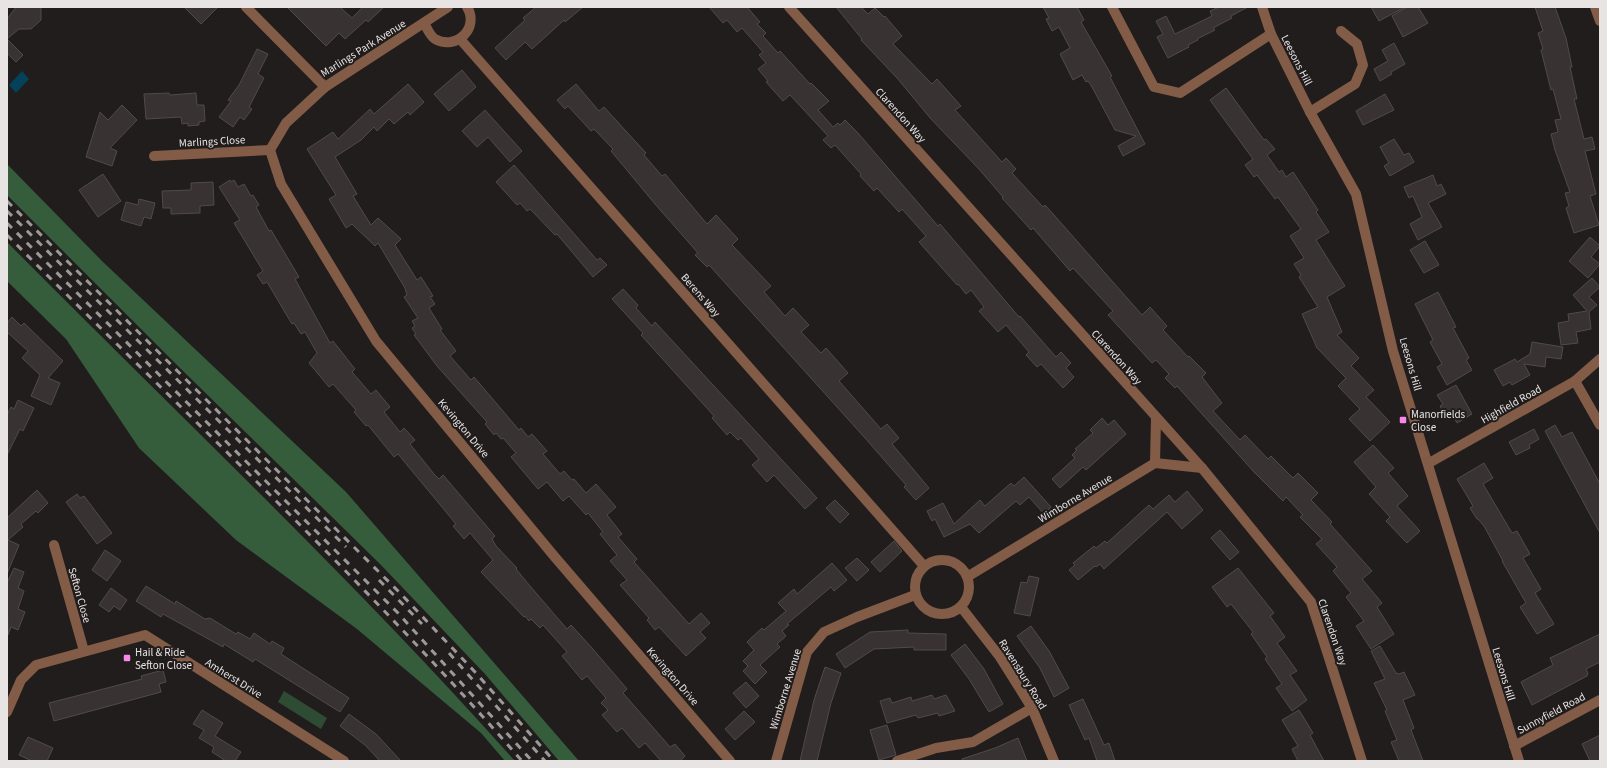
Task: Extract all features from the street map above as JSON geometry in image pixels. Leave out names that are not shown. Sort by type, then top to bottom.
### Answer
[{"type":"street","name":"Marlings Park Avenue","points":[[246,7],[325,87],[448,7]]},
{"type":"street","points":[[424,23],[433,38],[449,43],[460,39],[472,23],[472,14],[467,7]]},
{"type":"street","name":"Clarendon Way","points":[[789,7],[1202,468],[1311,602],[1362,761]]},
{"type":"street","points":[[1112,7],[1154,87],[1180,93],[1271,34]]},
{"type":"street","name":"Leesons Hill","points":[[1262,7],[1271,34],[1310,112],[1356,194],[1394,351],[1519,761]]},
{"type":"street","points":[[1595,7],[1600,21]]},
{"type":"street","points":[[1310,112],[1355,84],[1363,65],[1357,44],[1341,31]]},
{"type":"street","name":"Berens Way","points":[[460,39],[924,566]]},
{"type":"street","points":[[270,150],[286,123],[325,87]]},
{"type":"street","name":"Marlings Close","points":[[154,156],[270,150]]},
{"type":"street","name":"Kevington Drive","points":[[270,150],[281,184],[376,341],[554,556],[730,761]]},
{"type":"street","name":"Highfield Road","points":[[1429,463],[1575,381],[1600,359]]},
{"type":"street","points":[[1575,381],[1600,425]]},
{"type":"street","points":[[1156,418],[1155,463],[1202,468]]},
{"type":"street","name":"Wimborne Avenue","points":[[967,577],[1155,463]]},
{"type":"street","name":"Sefton Close","points":[[54,545],[84,651]]},
{"type":"street","points":[[940,560],[948,561],[963,570],[967,577],[968,593],[960,607],[948,613],[935,614],[926,610],[920,604],[916,595],[916,579],[924,566],[940,560]]},
{"type":"street","name":"Wimborne Avenue","points":[[776,761],[807,652],[824,632],[857,617],[916,595]]},
{"type":"street","name":"Ravensbury Road","points":[[960,607],[1000,657],[1032,708],[1054,761]]},
{"type":"street","name":"Amherst Drive","points":[[7,712],[21,680],[36,665],[145,635],[344,761]]},
{"type":"street","name":"Sunnyfield Road","points":[[1514,746],[1600,700]]},
{"type":"street","points":[[897,761],[936,748],[973,742],[1032,708]]},
{"type":"green space","points":[[7,164],[102,261],[346,492],[579,761],[559,761],[485,674],[381,565],[180,368],[7,195]]},
{"type":"green space","points":[[7,242],[392,628],[515,761],[505,761],[481,733],[357,629],[236,540],[139,448],[66,339],[7,281]]},
{"type":"green space","points":[[284,691],[327,718],[321,729],[278,702]]},
{"type":"water","points":[[22,71],[29,79],[16,93],[9,85]]},
{"type":"building","points":[[16,7],[41,7],[41,20],[31,29],[19,29],[7,39],[7,19]]},
{"type":"building","points":[[184,7],[218,7],[201,24]]},
{"type":"building","points":[[287,7],[340,7],[352,18],[363,7],[384,7],[368,22],[366,20],[345,39],[339,33],[326,46]]},
{"type":"building","points":[[536,7],[583,7],[565,22],[564,20],[532,49],[525,42],[506,60],[495,48],[525,20],[523,18]]},
{"type":"building","points":[[709,7],[747,7],[760,22],[757,24],[766,33],[763,36],[778,53],[780,51],[810,84],[811,83],[829,101],[818,110],[833,127],[838,123],[840,125],[845,120],[938,226],[940,224],[1019,317],[1020,316],[1056,357],[1061,352],[1071,363],[1066,368],[1074,377],[1063,388],[1041,364],[1037,367],[1026,355],[1029,352],[1006,325],[998,332],[979,311],[984,307],[971,290],[966,294],[958,284],[957,285],[919,242],[926,236],[902,209],[899,212],[877,188],[874,191],[835,145],[831,148],[823,140],[828,136],[790,95],[783,101],[766,82],[768,81],[758,69],[766,63],[759,55],[763,52],[742,28],[737,32],[727,20],[723,23]]},
{"type":"building","points":[[836,7],[861,7],[868,14],[875,8],[884,17],[885,16],[902,36],[893,44],[932,84],[937,79],[961,106],[955,110],[1002,162],[1006,158],[1016,169],[1012,173],[1043,207],[1045,205],[1142,315],[1150,307],[1167,326],[1163,330],[1188,357],[1189,356],[1206,373],[1202,377],[1222,403],[1213,411],[1240,440],[1245,435],[1268,459],[1271,456],[1293,478],[1298,473],[1318,493],[1311,500],[1332,522],[1330,524],[1372,571],[1362,579],[1382,603],[1377,607],[1394,634],[1371,649],[1356,626],[1364,621],[1346,597],[1351,593],[1333,571],[1337,567],[1316,544],[1322,539],[1300,517],[1303,515],[1286,497],[1283,501],[1254,472],[1177,386],[1175,388],[1165,378],[1169,374],[1156,360],[1152,363],[1108,315],[1113,311],[1073,268],[1070,271],[1033,228],[1031,230],[1002,198],[1003,197],[978,168],[931,119],[897,78],[861,40],[862,39]]},
{"type":"building","points":[[1043,7],[1077,7],[1084,20],[1081,22],[1112,76],[1110,77],[1145,144],[1123,156],[1118,146],[1136,136],[1115,130],[1092,87],[1088,81],[1086,82],[1082,75],[1073,80],[1060,54],[1070,48],[1059,27],[1052,31],[1046,19],[1049,18]]},
{"type":"building","points":[[1219,7],[1248,7],[1231,16],[1232,18],[1213,28],[1215,30],[1197,39],[1198,40],[1188,45],[1189,47],[1168,58],[1157,37],[1163,34],[1156,21],[1166,16],[1175,34],[1212,16],[1210,11]]},
{"type":"building","points":[[1371,7],[1405,7],[1379,21]]},
{"type":"building","points":[[1407,7],[1418,7],[1428,23],[1403,37],[1392,16]]},
{"type":"building","points":[[1535,7],[1555,7],[1566,38],[1572,67],[1570,67],[1577,99],[1574,99],[1584,139],[1592,137],[1595,149],[1585,151],[1596,194],[1590,196],[1599,225],[1574,233],[1566,208],[1569,206],[1565,193],[1570,192],[1551,134],[1558,132],[1555,120],[1561,119],[1553,89],[1551,90],[1541,50],[1543,49],[1538,33],[1543,31]]},
{"type":"building","points":[[7,39],[23,55],[16,62],[7,53]]},
{"type":"building","points":[[1394,43],[1405,64],[1391,72],[1392,74],[1380,81],[1374,69],[1388,61],[1382,50]]},
{"type":"building","points":[[257,49],[268,54],[258,74],[264,78],[249,107],[252,109],[244,120],[240,117],[233,127],[219,117],[231,101],[228,100],[239,85]]},
{"type":"building","points":[[462,70],[476,87],[449,111],[434,94]]},
{"type":"building","points":[[408,84],[424,102],[410,115],[408,112],[394,124],[389,119],[377,131],[374,127],[361,140],[335,157],[357,194],[353,196],[371,225],[378,218],[401,239],[395,245],[417,280],[421,277],[433,296],[430,297],[435,304],[429,308],[442,329],[440,330],[456,351],[450,356],[471,380],[474,377],[519,430],[521,428],[528,437],[532,434],[547,451],[543,454],[560,474],[564,471],[572,480],[574,479],[586,493],[596,484],[616,507],[607,515],[622,534],[618,537],[637,559],[634,562],[689,624],[701,613],[710,623],[700,632],[706,638],[686,656],[659,627],[655,630],[647,620],[649,618],[620,585],[627,580],[610,561],[617,555],[600,534],[603,532],[588,513],[586,515],[569,496],[563,501],[547,482],[538,489],[511,457],[516,453],[503,438],[501,439],[496,433],[494,435],[485,424],[487,422],[437,366],[414,335],[416,334],[412,328],[415,326],[412,321],[418,318],[404,297],[407,295],[405,288],[378,243],[375,246],[352,224],[346,228],[329,199],[336,195],[307,149],[333,132],[338,139],[370,109],[374,114]]},
{"type":"building","points":[[576,84],[599,111],[604,107],[646,153],[644,155],[662,176],[665,174],[707,224],[716,215],[738,239],[732,245],[771,286],[764,292],[785,316],[793,308],[809,325],[801,332],[821,353],[826,348],[848,373],[839,381],[881,429],[887,424],[899,438],[892,444],[929,488],[916,500],[904,487],[906,485],[865,438],[709,265],[707,267],[695,255],[698,253],[611,151],[613,149],[594,129],[591,131],[568,106],[565,109],[557,100]]},
{"type":"building","points":[[1226,88],[1264,140],[1266,139],[1275,149],[1267,155],[1279,172],[1282,170],[1286,177],[1293,172],[1318,210],[1316,212],[1329,232],[1316,240],[1345,286],[1327,297],[1342,332],[1337,335],[1359,358],[1351,366],[1374,390],[1366,397],[1390,422],[1370,441],[1349,419],[1360,409],[1338,386],[1346,378],[1317,348],[1302,314],[1318,307],[1299,277],[1301,275],[1294,264],[1304,258],[1290,236],[1301,229],[1278,197],[1275,199],[1257,175],[1254,177],[1245,165],[1253,159],[1210,100]]},
{"type":"building","points":[[169,93],[170,95],[196,93],[197,105],[204,105],[205,121],[199,122],[199,125],[188,126],[188,123],[182,124],[181,117],[146,119],[144,94]]},
{"type":"building","points":[[1385,94],[1394,110],[1363,125],[1356,111]]},
{"type":"building","points":[[122,105],[137,120],[110,148],[117,151],[112,166],[86,157],[100,112],[108,120]]},
{"type":"building","points":[[485,110],[522,151],[510,162],[488,137],[477,147],[462,131]]},
{"type":"building","points":[[1394,139],[1404,155],[1409,153],[1414,162],[1390,176],[1384,166],[1389,163],[1380,147]]},
{"type":"building","points":[[514,165],[597,260],[600,258],[607,265],[593,277],[557,234],[555,235],[530,209],[527,211],[520,203],[517,205],[496,182]]},
{"type":"building","points":[[103,174],[121,201],[98,217],[79,190]]},
{"type":"building","points":[[1433,175],[1437,186],[1441,184],[1446,194],[1428,203],[1442,227],[1418,240],[1410,224],[1422,217],[1413,196],[1409,198],[1404,187]]},
{"type":"building","points":[[230,180],[231,182],[234,180],[238,187],[244,184],[251,196],[253,195],[259,205],[256,207],[269,231],[271,230],[299,277],[295,279],[330,343],[333,341],[355,369],[352,372],[371,394],[376,390],[390,407],[384,412],[400,432],[404,428],[415,440],[410,444],[434,474],[439,479],[443,475],[495,536],[492,539],[496,546],[517,568],[516,569],[567,629],[571,625],[592,648],[627,689],[623,693],[670,747],[675,744],[685,756],[680,761],[661,761],[645,743],[639,748],[622,728],[617,732],[602,715],[608,710],[601,703],[606,698],[587,676],[582,680],[562,656],[567,652],[543,625],[540,628],[531,619],[529,621],[525,616],[524,617],[481,572],[493,560],[470,533],[464,539],[453,526],[456,524],[398,454],[394,457],[368,425],[366,426],[354,412],[356,410],[333,384],[329,387],[309,363],[317,353],[305,332],[301,334],[294,323],[292,324],[267,282],[263,284],[257,275],[263,271],[234,223],[240,220],[219,187]]},
{"type":"building","points":[[213,182],[214,205],[200,206],[200,213],[171,214],[171,208],[163,208],[162,191],[191,190],[191,183]]},
{"type":"building","points":[[139,199],[155,203],[151,219],[144,217],[141,226],[121,220],[126,202],[138,205]]},
{"type":"building","points":[[1590,237],[1600,246],[1591,257],[1600,264],[1588,278],[1569,261]]},
{"type":"building","points":[[1425,241],[1439,265],[1424,273],[1410,250]]},
{"type":"building","points":[[1592,278],[1600,287],[1589,297],[1597,305],[1589,312],[1591,329],[1576,332],[1578,343],[1561,345],[1558,323],[1569,321],[1568,314],[1587,311],[1573,295]]},
{"type":"building","points":[[623,289],[638,305],[636,308],[652,326],[655,322],[817,498],[805,509],[774,475],[767,482],[752,465],[759,459],[741,438],[738,440],[730,432],[727,435],[712,418],[714,416],[641,335],[643,333],[612,299]]},
{"type":"building","points":[[1438,292],[1456,327],[1453,328],[1469,358],[1466,360],[1472,370],[1447,385],[1437,367],[1442,364],[1430,342],[1433,340],[1415,304]]},
{"type":"building","points":[[12,317],[21,326],[24,323],[63,361],[48,378],[60,383],[51,405],[31,396],[40,375],[22,358],[28,351],[7,332],[7,323]]},
{"type":"building","points":[[1532,342],[1563,347],[1561,359],[1546,357],[1545,367],[1524,364],[1530,375],[1512,385],[1510,382],[1503,386],[1494,370],[1515,359],[1517,362],[1530,354]]},
{"type":"building","points":[[1456,385],[1472,414],[1457,423],[1451,412],[1445,416],[1440,406],[1443,404],[1437,395]]},
{"type":"building","points":[[18,400],[34,408],[23,431],[20,429],[7,455],[7,415],[11,407],[14,409]]},
{"type":"building","points":[[1102,418],[1108,425],[1114,420],[1126,434],[1086,470],[1083,467],[1060,488],[1052,479],[1075,458],[1072,455],[1077,450],[1075,449],[1093,433],[1090,430]]},
{"type":"building","points":[[1555,425],[1562,437],[1572,432],[1600,484],[1600,533],[1545,431]]},
{"type":"building","points":[[1534,429],[1539,439],[1529,445],[1530,448],[1516,455],[1509,442]]},
{"type":"building","points":[[1373,445],[1394,468],[1388,473],[1408,496],[1397,506],[1420,531],[1407,543],[1386,521],[1390,517],[1369,494],[1376,487],[1354,462]]},
{"type":"building","points":[[1484,463],[1493,478],[1483,484],[1512,533],[1517,531],[1530,554],[1523,558],[1541,589],[1535,593],[1554,624],[1537,634],[1520,607],[1526,603],[1484,526],[1477,519],[1470,508],[1473,506],[1457,479]]},
{"type":"building","points":[[1024,477],[1051,507],[1044,514],[1029,497],[1020,505],[1016,501],[979,533],[970,524],[944,537],[935,519],[932,521],[927,511],[943,503],[954,524],[980,500],[985,506],[1011,483],[1014,486]]},
{"type":"building","points":[[37,490],[48,503],[38,513],[36,511],[21,524],[23,527],[8,540],[19,545],[7,574],[7,518]]},
{"type":"building","points":[[1187,491],[1203,510],[1182,529],[1167,512],[1104,569],[1100,564],[1096,567],[1095,566],[1078,580],[1069,570],[1075,565],[1073,563],[1094,546],[1096,548],[1105,541],[1107,543],[1149,505],[1153,509],[1169,495],[1175,502]]},
{"type":"building","points":[[77,494],[80,498],[84,496],[112,533],[97,544],[66,502]]},
{"type":"building","points":[[835,500],[849,514],[840,523],[826,508]]},
{"type":"building","points":[[1220,530],[1239,552],[1230,560],[1211,538]]},
{"type":"building","points":[[894,541],[902,551],[880,572],[871,562]]},
{"type":"building","points":[[105,550],[121,561],[107,581],[92,570]]},
{"type":"building","points":[[857,558],[869,570],[857,581],[845,568]]},
{"type":"building","points":[[832,563],[847,580],[834,591],[831,587],[787,624],[789,625],[782,631],[786,636],[777,644],[780,647],[760,665],[767,672],[755,684],[743,671],[748,666],[743,661],[754,650],[747,642],[762,628],[764,630],[786,611],[778,603],[794,589],[797,594]]},
{"type":"building","points":[[14,568],[24,572],[18,588],[24,591],[18,609],[25,612],[18,630],[11,627],[8,635],[7,583]]},
{"type":"building","points":[[1238,568],[1274,613],[1270,616],[1285,637],[1277,643],[1297,671],[1290,675],[1307,700],[1292,711],[1276,688],[1282,684],[1265,659],[1267,657],[1251,634],[1253,632],[1231,604],[1227,607],[1212,587]]},
{"type":"building","points":[[1029,576],[1039,578],[1030,616],[1014,613],[1021,582],[1027,583]]},
{"type":"building","points":[[146,586],[175,604],[176,601],[205,619],[210,618],[236,634],[238,632],[250,639],[254,633],[270,644],[272,641],[284,648],[281,654],[349,698],[340,712],[255,659],[253,662],[224,644],[223,647],[163,614],[161,617],[136,601]]},
{"type":"building","points":[[111,588],[127,600],[120,610],[114,606],[109,612],[99,605]]},
{"type":"building","points":[[1031,626],[1049,651],[1069,688],[1054,697],[1040,668],[1017,636]]},
{"type":"building","points":[[908,630],[908,633],[946,634],[946,650],[914,650],[914,647],[874,649],[845,668],[836,654],[870,632]]},
{"type":"building","points":[[1600,634],[1600,662],[1586,669],[1588,673],[1587,676],[1532,705],[1521,682],[1553,665],[1550,658]]},
{"type":"building","points":[[965,644],[984,669],[1003,704],[989,712],[969,679],[951,655]]},
{"type":"building","points":[[1380,646],[1396,673],[1399,674],[1404,672],[1415,695],[1403,700],[1414,728],[1411,730],[1423,761],[1399,761],[1391,742],[1397,740],[1385,711],[1387,710],[1374,683],[1385,679],[1371,651]]},
{"type":"building","points":[[825,667],[841,673],[831,703],[817,761],[800,761],[814,700]]},
{"type":"building","points":[[163,670],[166,682],[159,684],[161,692],[54,721],[49,703],[142,679],[141,676]]},
{"type":"building","points":[[746,682],[759,696],[746,708],[733,693]]},
{"type":"building","points":[[932,695],[934,699],[946,695],[955,711],[939,716],[938,713],[918,718],[916,715],[887,723],[880,701],[890,698],[892,703],[911,697],[912,701]]},
{"type":"building","points":[[1083,699],[1104,745],[1109,743],[1115,761],[1097,761],[1089,738],[1085,740],[1069,705]]},
{"type":"building","points":[[202,710],[223,723],[215,736],[241,752],[235,761],[226,761],[212,752],[214,747],[199,738],[204,730],[193,724]]},
{"type":"building","points":[[1299,710],[1313,733],[1310,735],[1324,761],[1298,761],[1292,749],[1298,746],[1282,720]]},
{"type":"building","points":[[744,711],[755,722],[735,740],[725,729]]},
{"type":"building","points":[[349,714],[376,734],[401,761],[380,761],[365,745],[340,726]]},
{"type":"building","points":[[887,725],[896,755],[879,760],[870,730]]},
{"type":"building","points":[[1600,735],[1600,761],[1590,761],[1582,744]]},
{"type":"building","points":[[28,737],[53,748],[47,761],[32,761],[19,755]]},
{"type":"building","points":[[1018,738],[1027,761],[962,761],[962,759],[995,748]]},
{"type":"railway","points":[[7,201],[400,593],[476,673],[554,761]]},
{"type":"railway","points":[[7,211],[346,547]]},
{"type":"railway","points":[[7,223],[397,612],[532,761]]},
{"type":"railway","points":[[7,235],[334,559],[461,692],[522,761]]},
{"type":"railway","points":[[379,580],[422,624]]},
{"type":"railway","points":[[449,653],[545,761]]},
{"type":"place","name":"Manorfields Close","points":[[1403,420]]},
{"type":"place","name":"Hail & Ride Sefton Close","points":[[127,658]]}]
